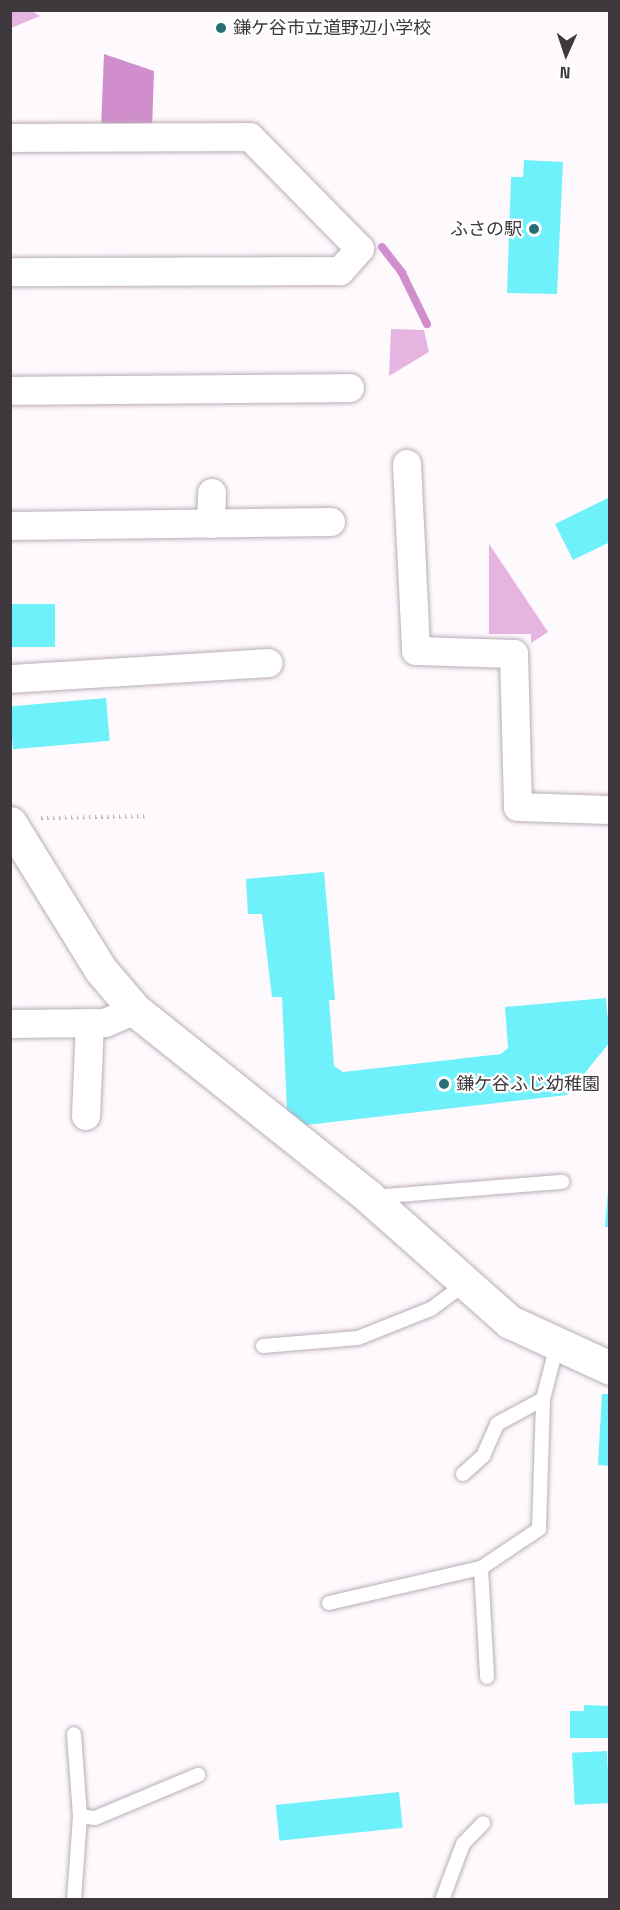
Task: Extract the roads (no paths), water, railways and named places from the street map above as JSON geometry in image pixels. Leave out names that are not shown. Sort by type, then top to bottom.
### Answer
[{"type":"street","points":[[10,138],[250,138],[360,249],[340,271],[10,272]]},
{"type":"street","points":[[10,392],[350,388]]},
{"type":"street","points":[[408,464],[416,651],[514,654],[518,807],[609,810]]},
{"type":"street","points":[[211,524],[212,493]]},
{"type":"street","points":[[10,526],[331,522]]},
{"type":"street","points":[[10,679],[269,663]]},
{"type":"street","points":[[20,820],[100,969],[135,1010],[369,1197],[510,1322],[609,1368]]},
{"type":"street","points":[[10,1024],[105,1023],[135,1010]]},
{"type":"street","points":[[86,1116],[90,1023]]},
{"type":"lane","points":[[369,1197],[562,1182]]},
{"type":"lane","points":[[263,1346],[358,1338],[431,1309],[466,1283]]},
{"type":"lane","points":[[329,1603],[481,1568],[540,1529],[543,1399],[557,1345]]},
{"type":"lane","points":[[463,1474],[483,1456],[497,1424],[543,1399]]},
{"type":"lane","points":[[481,1568],[487,1677]]},
{"type":"lane","points":[[74,1734],[80,1816],[74,1899]]},
{"type":"lane","points":[[80,1816],[95,1818],[198,1775]]},
{"type":"lane","points":[[442,1899],[463,1844],[483,1823]]},
{"type":"waterway","points":[[382,247],[402,273],[427,324]]},
{"type":"place","name":"鎌ケ谷市立道野辺小学校","points":[[221,28]]},
{"type":"place","name":"ふさの駅","points":[[534,229]]},
{"type":"place","name":"鎌ケ谷ふじ幼稚園","points":[[444,1084]]}]
